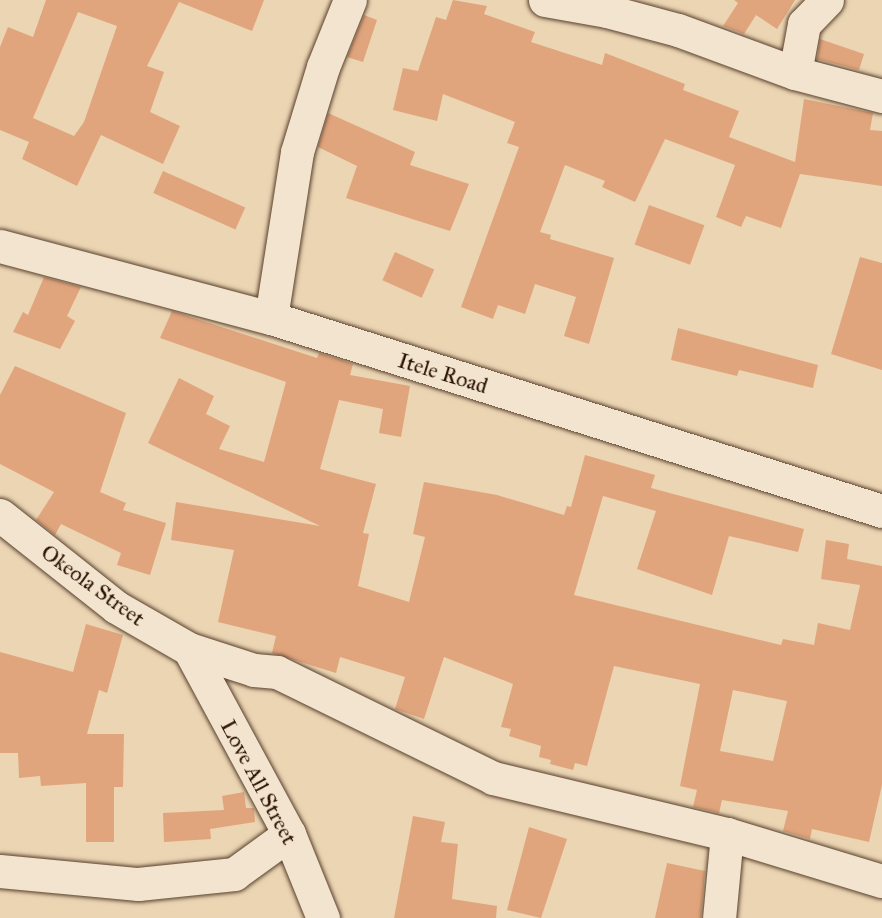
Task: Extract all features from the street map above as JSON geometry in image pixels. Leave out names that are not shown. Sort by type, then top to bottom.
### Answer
[{"type":"street","points":[[271,318],[297,152],[322,68],[350,0]]},
{"type":"street","points":[[545,0],[607,11],[678,30],[795,73],[882,96]]},
{"type":"street","points":[[795,73],[804,24],[826,0]]},
{"type":"street","name":"Itele Road","points":[[0,246],[271,318],[882,511]]},
{"type":"street","name":"Okeola Street","points":[[0,515],[116,607],[189,649],[254,670],[277,672],[493,778],[727,834],[882,881]]},
{"type":"street","name":"Love All Street","points":[[189,649],[289,834],[323,918]]},
{"type":"street","points":[[0,871],[138,884],[234,874],[289,834]]},
{"type":"street","points":[[718,918],[727,834]]},
{"type":"building","points":[[46,0],[264,0],[252,31],[179,2],[147,66],[164,72],[150,112],[180,126],[163,164],[101,135],[77,186],[22,159],[29,142],[0,130],[0,47],[8,27],[33,37]],"holes":[[[78,12],[117,26],[84,122],[74,136],[33,118]]]},
{"type":"building","points":[[453,0],[487,6],[484,14],[535,32],[531,42],[602,65],[605,53],[685,84],[683,90],[739,111],[729,137],[795,162],[804,99],[873,113],[870,130],[882,131],[882,186],[800,174],[781,228],[746,216],[741,227],[716,217],[735,165],[665,139],[635,202],[602,187],[605,181],[565,165],[540,232],[551,235],[550,239],[614,258],[589,344],[564,336],[576,297],[535,284],[525,314],[498,305],[493,319],[461,307],[519,147],[507,143],[515,122],[443,94],[437,121],[393,110],[403,68],[418,71],[436,17],[446,20]]},
{"type":"building","points":[[734,0],[795,0],[777,29],[756,15],[744,34],[723,26],[738,3]]},
{"type":"building","points":[[364,15],[377,20],[363,62],[347,57]]},
{"type":"building","points":[[820,39],[864,54],[859,70],[817,59]]},
{"type":"building","points":[[328,113],[415,152],[410,165],[469,184],[450,231],[346,198],[357,166],[318,147]]},
{"type":"building","points":[[163,171],[245,208],[235,230],[153,193]]},
{"type":"building","points":[[649,205],[704,225],[690,265],[635,244]]},
{"type":"building","points":[[395,252],[434,269],[422,298],[382,280]]},
{"type":"building","points":[[860,257],[882,263],[882,370],[831,354]]},
{"type":"building","points":[[44,277],[81,287],[67,316],[75,321],[60,349],[13,332],[23,312],[28,315]]},
{"type":"building","points":[[172,311],[317,358],[319,353],[353,364],[350,375],[410,386],[401,437],[379,433],[383,409],[339,400],[320,469],[376,484],[363,533],[369,534],[358,586],[409,602],[425,537],[413,534],[424,482],[497,495],[564,515],[567,506],[571,507],[585,455],[655,475],[651,488],[804,529],[798,552],[729,536],[712,595],[637,569],[656,511],[603,496],[574,595],[781,645],[783,639],[814,645],[818,623],[850,630],[860,585],[821,579],[826,540],[849,544],[847,559],[882,566],[882,785],[869,842],[812,829],[810,839],[783,831],[788,811],[722,800],[719,813],[693,807],[697,790],[680,786],[700,684],[614,666],[587,766],[575,763],[573,770],[550,764],[551,760],[539,757],[541,746],[509,736],[511,729],[501,727],[513,684],[444,657],[424,719],[395,709],[405,677],[340,657],[336,673],[272,653],[276,636],[218,622],[234,550],[171,540],[176,502],[320,526],[148,443],[179,378],[214,396],[206,414],[230,426],[219,449],[264,462],[286,382],[160,338]],"holes":[[[733,690],[787,701],[773,761],[720,751]]]},
{"type":"building","points":[[678,328],[818,365],[813,388],[739,370],[737,376],[671,360]]},
{"type":"building","points":[[15,366],[126,413],[100,492],[126,503],[123,510],[166,523],[150,575],[117,565],[121,553],[61,524],[55,535],[36,520],[54,492],[0,464],[0,395]]},
{"type":"building","points":[[86,624],[123,635],[107,693],[99,690],[87,734],[124,734],[123,787],[114,787],[114,842],[86,842],[86,783],[41,786],[40,776],[19,778],[18,753],[0,753],[0,652],[73,672]]},
{"type":"building","points":[[244,792],[246,808],[254,808],[255,822],[210,829],[211,839],[164,842],[163,813],[224,810],[222,796]]},
{"type":"building","points":[[413,816],[445,822],[441,842],[458,844],[452,899],[497,906],[496,918],[394,918]]},
{"type":"building","points":[[529,827],[567,839],[541,918],[507,910]]},
{"type":"building","points":[[667,863],[705,871],[701,918],[655,918]]}]
